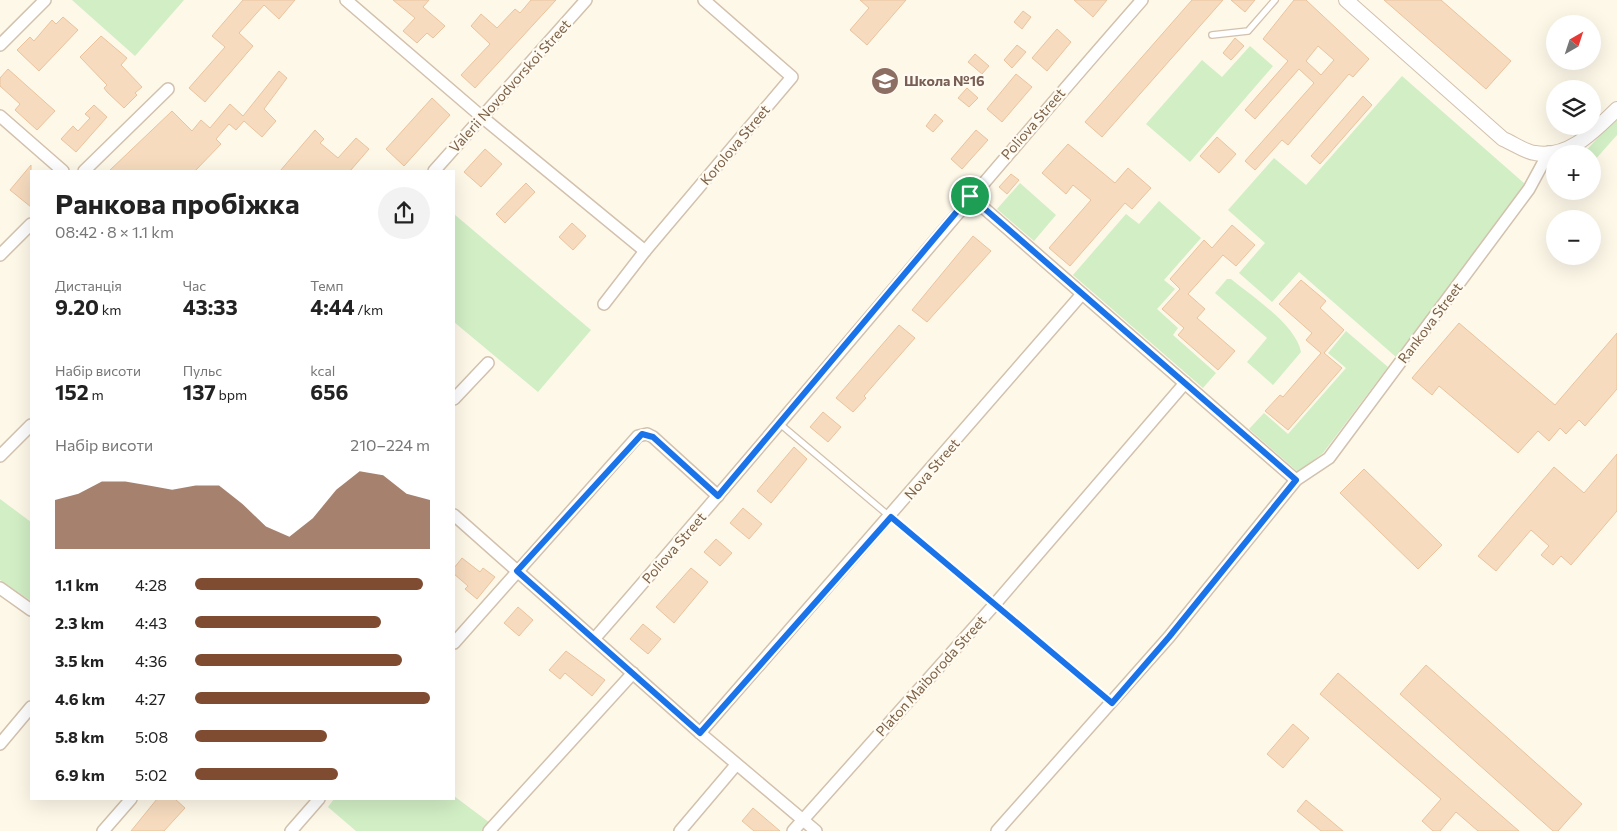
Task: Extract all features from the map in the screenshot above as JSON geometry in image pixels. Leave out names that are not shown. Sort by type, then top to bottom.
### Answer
[{"type":"street","points":[[0,45],[45,0]]},
{"type":"street","points":[[346,0],[482,117],[645,251]]},
{"type":"street","name":"Valerii Novodvorskoi Street","points":[[435,170],[586,0]]},
{"type":"street","name":"Korolova Street","points":[[604,304],[645,251],[792,78],[704,0]]},
{"type":"street","name":"Poliova Street","points":[[596,638],[780,424],[970,196],[1142,0]]},
{"type":"street","points":[[1346,0],[1503,139],[1535,153],[1546,152]]},
{"type":"street","points":[[85,170],[168,89]]},
{"type":"street","points":[[1574,145],[1588,136],[1617,109]]},
{"type":"street","points":[[0,116],[62,170]]},
{"type":"street","name":"Rankova Street","points":[[997,831],[1169,637],[1296,480],[1330,458],[1530,189],[1546,158]]},
{"type":"street","points":[[970,196],[1296,480]]},
{"type":"street","points":[[0,255],[30,225]]},
{"type":"street","name":"Nova Street","points":[[700,733],[891,517],[1082,294]]},
{"type":"street","points":[[455,398],[488,363]]},
{"type":"street","name":"Platon Maiboroda Street","points":[[793,831],[994,604],[1185,383]]},
{"type":"street","points":[[0,456],[30,426]]},
{"type":"street","points":[[455,642],[642,434],[653,437],[718,496]]},
{"type":"street","points":[[455,516],[596,638],[736,765],[816,831]]},
{"type":"street","points":[[0,588],[30,609]]},
{"type":"street","points":[[489,831],[633,673]]},
{"type":"street","points":[[0,744],[30,708]]},
{"type":"street","points":[[680,831],[736,765]]},
{"type":"street","points":[[103,831],[130,800]]},
{"type":"street","points":[[291,831],[316,800]]},
{"type":"lane","points":[[1212,35],[1248,31],[1275,0]]},
{"type":"lane","points":[[780,424],[1112,703]]},
{"type":"green space","points":[[72,0],[184,0],[135,56]]},
{"type":"green space","points":[[1250,46],[1273,66],[1190,162],[1146,124],[1202,60],[1222,77]]},
{"type":"green space","points":[[1402,76],[1525,184],[1396,357],[1299,272],[1272,302],[1239,273],[1265,243],[1228,210],[1274,158],[1306,185]]},
{"type":"green space","points":[[1617,117],[1617,135],[1601,153],[1601,145],[1591,145]]},
{"type":"green space","points":[[1020,183],[1056,215],[1034,241],[997,209]]},
{"type":"green space","points":[[1159,201],[1201,238],[1164,280],[1175,289],[1157,309],[1178,328],[1173,335],[1216,373],[1203,388],[1073,275],[1126,214],[1139,224]]},
{"type":"green space","points":[[455,215],[591,330],[538,392],[455,323]]},
{"type":"green space","points":[[1227,279],[1231,279],[1272,312],[1291,332],[1297,342],[1301,352],[1273,385],[1247,362],[1267,338],[1215,293]]},
{"type":"green space","points":[[1346,331],[1388,367],[1323,453],[1298,472],[1249,429],[1264,413],[1288,434],[1346,368],[1328,353]]},
{"type":"green space","points":[[0,499],[30,521],[30,600],[0,580]]},
{"type":"green space","points":[[455,797],[490,823],[483,831],[356,831],[328,807],[333,800],[455,800]]},
{"type":"building","points":[[243,0],[295,0],[279,19],[264,5],[239,33],[253,46],[205,102],[189,88],[225,47],[212,36]]},
{"type":"building","points":[[393,0],[429,0],[423,7],[445,26],[433,38],[427,33],[417,43],[403,31],[415,18]]},
{"type":"building","points":[[531,0],[556,0],[475,88],[461,75],[490,44],[471,26],[481,14],[497,28],[515,9],[520,13]]},
{"type":"building","points":[[860,0],[906,0],[867,45],[850,30],[869,8]]},
{"type":"building","points":[[1074,0],[1107,0],[1093,17]]},
{"type":"building","points":[[1192,0],[1223,0],[1102,137],[1085,122]]},
{"type":"building","points":[[1231,0],[1255,0],[1245,12]]},
{"type":"building","points":[[1294,0],[1306,0],[1369,59],[1353,77],[1349,74],[1288,145],[1282,140],[1255,170],[1245,161],[1314,83],[1299,69],[1255,119],[1245,110],[1288,61],[1263,39]],"holes":[[[1318,46],[1334,60],[1321,75],[1306,61]]]},
{"type":"building","points":[[1384,0],[1441,0],[1511,61],[1486,89]]},
{"type":"building","points":[[1023,11],[1031,17],[1022,29],[1014,22]]},
{"type":"building","points":[[63,17],[78,30],[39,71],[17,50],[30,37],[34,41],[52,20],[56,24]]},
{"type":"building","points":[[1057,29],[1071,42],[1047,71],[1032,58]]},
{"type":"building","points":[[101,36],[127,58],[121,65],[142,87],[124,108],[107,92],[104,88],[107,85],[80,57]]},
{"type":"building","points":[[1235,38],[1244,46],[1231,60],[1223,53]]},
{"type":"building","points":[[1017,45],[1026,52],[1012,68],[1004,60]]},
{"type":"building","points":[[975,54],[989,66],[982,74],[968,62]]},
{"type":"building","points":[[8,69],[55,111],[37,130],[15,110],[20,104],[0,86],[0,78]]},
{"type":"building","points":[[279,71],[287,78],[264,109],[276,121],[262,137],[244,121],[236,130],[229,124],[216,139],[221,144],[196,170],[110,170],[172,111],[192,131],[201,120],[210,128],[230,104],[243,116]]},
{"type":"building","points":[[1016,74],[1032,87],[1002,122],[987,109]]},
{"type":"building","points":[[967,88],[978,98],[969,107],[958,98]]},
{"type":"building","points":[[1363,96],[1372,105],[1320,164],[1311,156]]},
{"type":"building","points":[[432,98],[450,115],[404,166],[386,149]]},
{"type":"building","points":[[94,105],[107,117],[76,152],[61,139],[73,126],[78,131],[90,118],[85,114]]},
{"type":"building","points":[[935,114],[943,121],[933,132],[926,126]]},
{"type":"building","points":[[315,130],[324,139],[320,143],[338,158],[356,138],[369,149],[351,170],[281,170]]},
{"type":"building","points":[[976,130],[988,140],[962,169],[951,159]]},
{"type":"building","points":[[1217,137],[1236,154],[1219,173],[1200,156]]},
{"type":"building","points":[[1068,144],[1115,183],[1128,168],[1151,188],[1132,209],[1125,203],[1070,266],[1049,248],[1091,200],[1073,185],[1066,194],[1042,173]]},
{"type":"building","points":[[485,149],[502,164],[481,187],[464,172]]},
{"type":"building","points":[[31,165],[30,206],[10,190]]},
{"type":"building","points":[[1011,174],[1019,180],[1007,194],[999,187]]},
{"type":"building","points":[[526,183],[535,192],[505,223],[496,214]]},
{"type":"building","points":[[572,223],[586,236],[573,250],[559,237]]},
{"type":"building","points":[[1232,225],[1255,245],[1236,266],[1223,255],[1188,294],[1205,309],[1197,318],[1235,351],[1218,370],[1178,335],[1184,328],[1162,309],[1180,289],[1170,279],[1204,240],[1212,248]]},
{"type":"building","points":[[973,236],[991,251],[927,322],[912,310]]},
{"type":"building","points":[[1301,280],[1326,301],[1320,308],[1344,330],[1324,353],[1342,368],[1288,430],[1265,411],[1280,395],[1283,397],[1321,353],[1306,340],[1312,333],[1279,304]]},
{"type":"building","points":[[1459,323],[1555,405],[1617,333],[1617,389],[1585,426],[1579,420],[1566,434],[1560,428],[1549,441],[1538,431],[1518,453],[1439,386],[1432,395],[1412,378]]},
{"type":"building","points":[[899,325],[915,338],[864,396],[866,398],[853,412],[836,398]]},
{"type":"building","points":[[823,412],[841,427],[828,442],[810,427]]},
{"type":"building","points":[[794,447],[807,459],[771,503],[757,491]]},
{"type":"building","points":[[1617,454],[1617,511],[1571,565],[1561,556],[1553,565],[1541,555],[1549,546],[1531,530],[1496,571],[1478,556],[1554,467],[1584,493]]},
{"type":"building","points":[[1364,469],[1442,545],[1418,569],[1340,493]]},
{"type":"building","points":[[743,508],[762,524],[749,539],[730,523]]},
{"type":"building","points":[[716,539],[732,553],[720,566],[704,552]]},
{"type":"building","points":[[462,558],[480,572],[483,568],[495,577],[477,599],[465,589],[468,586],[455,575],[455,567]]},
{"type":"building","points":[[691,568],[708,582],[674,623],[656,607]]},
{"type":"building","points":[[518,607],[533,620],[519,636],[504,623]]},
{"type":"building","points":[[643,624],[661,639],[648,654],[630,639]]},
{"type":"building","points":[[566,651],[605,680],[592,696],[565,673],[560,679],[549,670]]},
{"type":"building","points":[[1426,665],[1582,804],[1558,831],[1553,831],[1400,694]]},
{"type":"building","points":[[1338,673],[1519,831],[1478,831],[1456,812],[1440,831],[1433,831],[1422,821],[1441,799],[1320,694]]},
{"type":"building","points":[[1293,724],[1309,738],[1283,768],[1267,754]]},
{"type":"building","points":[[156,800],[176,800],[185,808],[164,831],[131,831]]},
{"type":"building","points":[[1306,800],[1343,831],[1321,831],[1297,811]]},
{"type":"building","points":[[753,808],[780,831],[754,831],[742,821]]},
{"type":"place","name":"Школа №16","points":[[885,81]]},
{"type":"route","points":[[970,196],[1296,480],[1169,637],[1112,703],[891,517],[700,733],[596,638],[517,571],[638,436],[642,434],[653,437],[718,496],[970,196]]}]
